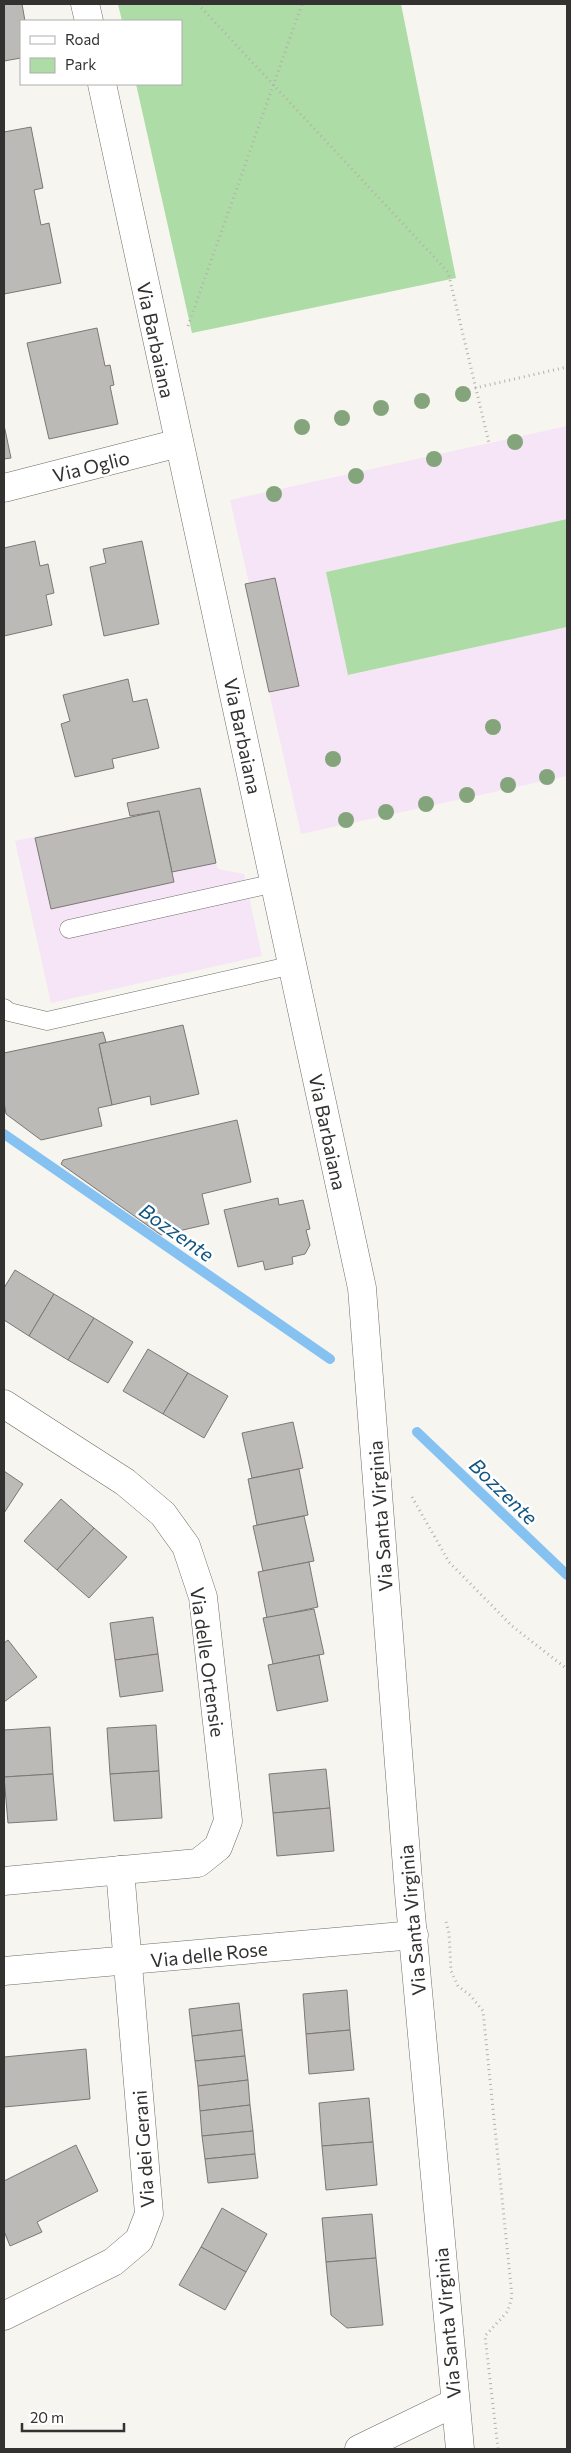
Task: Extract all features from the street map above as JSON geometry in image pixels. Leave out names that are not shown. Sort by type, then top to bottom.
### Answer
[{"type":"street","points":[[85,4],[89,20]]},
{"type":"street","name":"Via Barbaiana","points":[[102,85],[362,1288],[371,1390]]},
{"type":"street","name":"Via Oglio","points":[[4,488],[179,443]]},
{"type":"street","name":"Via Santa Virginia","points":[[371,1390],[409,1892],[454,2403],[460,2449]]},
{"type":"street","name":"Via delle Ortensie","points":[[4,1404],[125,1482],[163,1514],[186,1546],[203,1597],[228,1821],[218,1847],[198,1863],[4,1881]]},
{"type":"street","name":"Via dei Gerani","points":[[4,2316],[113,2262],[139,2240],[149,2214],[120,1870]]},
{"type":"street","name":"Via delle Rose","points":[[4,1971],[129,1962],[414,1935]]},
{"type":"street","points":[[359,2449],[454,2403]]},
{"type":"lane","points":[[69,929],[275,882]]},
{"type":"lane","points":[[4,1008],[9,1012],[47,1021],[293,965]]},
{"type":"path","points":[[198,4],[448,272],[488,443]]},
{"type":"path","points":[[187,330],[302,4]]},
{"type":"path","points":[[475,388],[567,368]]},
{"type":"path","points":[[410,1495],[449,1562],[512,1626],[567,1669]]},
{"type":"path","points":[[444,1916],[449,1932],[451,1971],[458,1986],[470,1995],[483,2011],[512,2296],[508,2311],[485,2336],[498,2449]]},
{"type":"shaded area","points":[[567,426],[567,519],[326,572],[349,675],[567,627],[567,776],[301,834],[269,692],[299,686],[275,578],[249,583],[230,500]]},
{"type":"shaded area","points":[[159,811],[172,872],[216,863],[218,869],[244,874],[262,956],[51,1003],[15,841]]},
{"type":"green space","points":[[118,4],[401,4],[456,278],[192,333],[136,85],[182,85],[182,20],[122,20]]},
{"type":"green space","points":[[567,519],[567,627],[348,675],[326,572]]},
{"type":"building","points":[[4,4],[22,4],[25,20],[20,20],[20,58],[4,61]]},
{"type":"building","points":[[31,127],[43,188],[34,190],[41,225],[49,223],[61,283],[4,294],[4,132]]},
{"type":"building","points":[[97,328],[105,366],[110,365],[114,385],[110,386],[118,424],[49,439],[27,343]]},
{"type":"building","points":[[4,425],[11,458],[4,459]]},
{"type":"building","points":[[35,541],[40,566],[48,564],[54,593],[46,595],[52,625],[4,636],[4,548]]},
{"type":"building","points":[[142,541],[159,624],[104,636],[90,567],[106,563],[103,549]]},
{"type":"building","points":[[275,578],[299,686],[269,692],[245,584]]},
{"type":"building","points":[[128,679],[133,702],[147,699],[159,748],[112,759],[114,768],[75,777],[61,724],[70,721],[63,695]]},
{"type":"building","points":[[200,788],[216,863],[172,872],[159,811],[130,816],[127,803]]},
{"type":"building","points":[[159,811],[174,882],[51,909],[35,838]]},
{"type":"building","points":[[183,1025],[199,1094],[151,1105],[150,1096],[112,1105],[99,1044]]},
{"type":"building","points":[[103,1032],[106,1042],[99,1044],[112,1105],[98,1108],[102,1126],[41,1140],[6,1114],[4,1102],[4,1053]]},
{"type":"building","points":[[237,1120],[251,1182],[202,1194],[209,1224],[161,1235],[61,1164],[63,1160]]},
{"type":"building","points":[[278,1198],[279,1205],[303,1200],[310,1229],[306,1230],[310,1245],[305,1254],[292,1257],[293,1264],[265,1270],[263,1261],[238,1267],[224,1210]]},
{"type":"building","points":[[15,1270],[54,1294],[29,1336],[4,1320],[4,1288]]},
{"type":"building","points":[[54,1294],[94,1318],[68,1360],[29,1336]]},
{"type":"building","points":[[94,1318],[133,1342],[108,1383],[68,1360]]},
{"type":"building","points":[[148,1349],[188,1373],[163,1414],[123,1391]]},
{"type":"building","points":[[188,1373],[228,1396],[204,1438],[163,1414]]},
{"type":"building","points":[[293,1422],[303,1468],[252,1478],[242,1433]]},
{"type":"building","points":[[299,1469],[308,1515],[257,1525],[248,1479]]},
{"type":"building","points":[[4,1471],[23,1484],[4,1513]]},
{"type":"building","points":[[61,1499],[94,1528],[57,1570],[24,1541]]},
{"type":"building","points":[[304,1516],[314,1561],[263,1571],[253,1526]]},
{"type":"building","points":[[94,1528],[127,1557],[89,1598],[57,1570]]},
{"type":"building","points":[[309,1562],[318,1607],[267,1618],[258,1572]]},
{"type":"building","points":[[314,1609],[324,1654],[273,1664],[263,1618]]},
{"type":"building","points":[[153,1617],[158,1654],[115,1660],[110,1623]]},
{"type":"building","points":[[8,1640],[37,1677],[4,1702],[4,1643]]},
{"type":"building","points":[[158,1654],[163,1691],[120,1697],[115,1660]]},
{"type":"building","points":[[319,1655],[328,1701],[277,1711],[268,1665]]},
{"type":"building","points":[[156,1725],[159,1771],[110,1774],[107,1728]]},
{"type":"building","points":[[50,1727],[53,1774],[4,1777],[4,1730]]},
{"type":"building","points":[[326,1769],[330,1808],[273,1813],[269,1774]]},
{"type":"building","points":[[159,1771],[162,1818],[114,1821],[110,1774]]},
{"type":"building","points":[[53,1774],[57,1820],[8,1823],[4,1777]]},
{"type":"building","points":[[330,1808],[334,1851],[277,1856],[273,1813]]},
{"type":"building","points":[[347,1990],[350,2030],[306,2034],[303,1994]]},
{"type":"building","points":[[239,2003],[242,2030],[192,2036],[189,2009]]},
{"type":"building","points":[[242,2030],[245,2056],[195,2061],[192,2036]]},
{"type":"building","points":[[350,2030],[354,2070],[309,2074],[306,2034]]},
{"type":"building","points":[[86,2049],[90,2099],[4,2107],[4,2057]]},
{"type":"building","points":[[245,2056],[248,2080],[198,2086],[195,2061]]},
{"type":"building","points":[[248,2080],[250,2105],[200,2111],[198,2086]]},
{"type":"building","points":[[369,2098],[373,2142],[322,2146],[319,2103]]},
{"type":"building","points":[[250,2105],[253,2131],[202,2136],[200,2111]]},
{"type":"building","points":[[253,2131],[255,2154],[205,2159],[202,2136]]},
{"type":"building","points":[[373,2142],[377,2185],[326,2190],[322,2146]]},
{"type":"building","points":[[76,2145],[98,2191],[37,2222],[42,2232],[10,2246],[4,2231],[4,2181]]},
{"type":"building","points":[[255,2154],[258,2178],[208,2183],[205,2159]]},
{"type":"building","points":[[222,2208],[267,2234],[246,2272],[201,2247]]},
{"type":"building","points":[[372,2214],[376,2258],[326,2262],[322,2218]]},
{"type":"building","points":[[201,2247],[246,2272],[225,2310],[179,2285]]},
{"type":"building","points":[[376,2258],[383,2325],[347,2328],[331,2315],[326,2262]]},
{"type":"waterway","name":"Bozzente","points":[[4,1134],[330,1359]]},
{"type":"waterway","name":"Bozzente","points":[[417,1432],[567,1575]]}]
